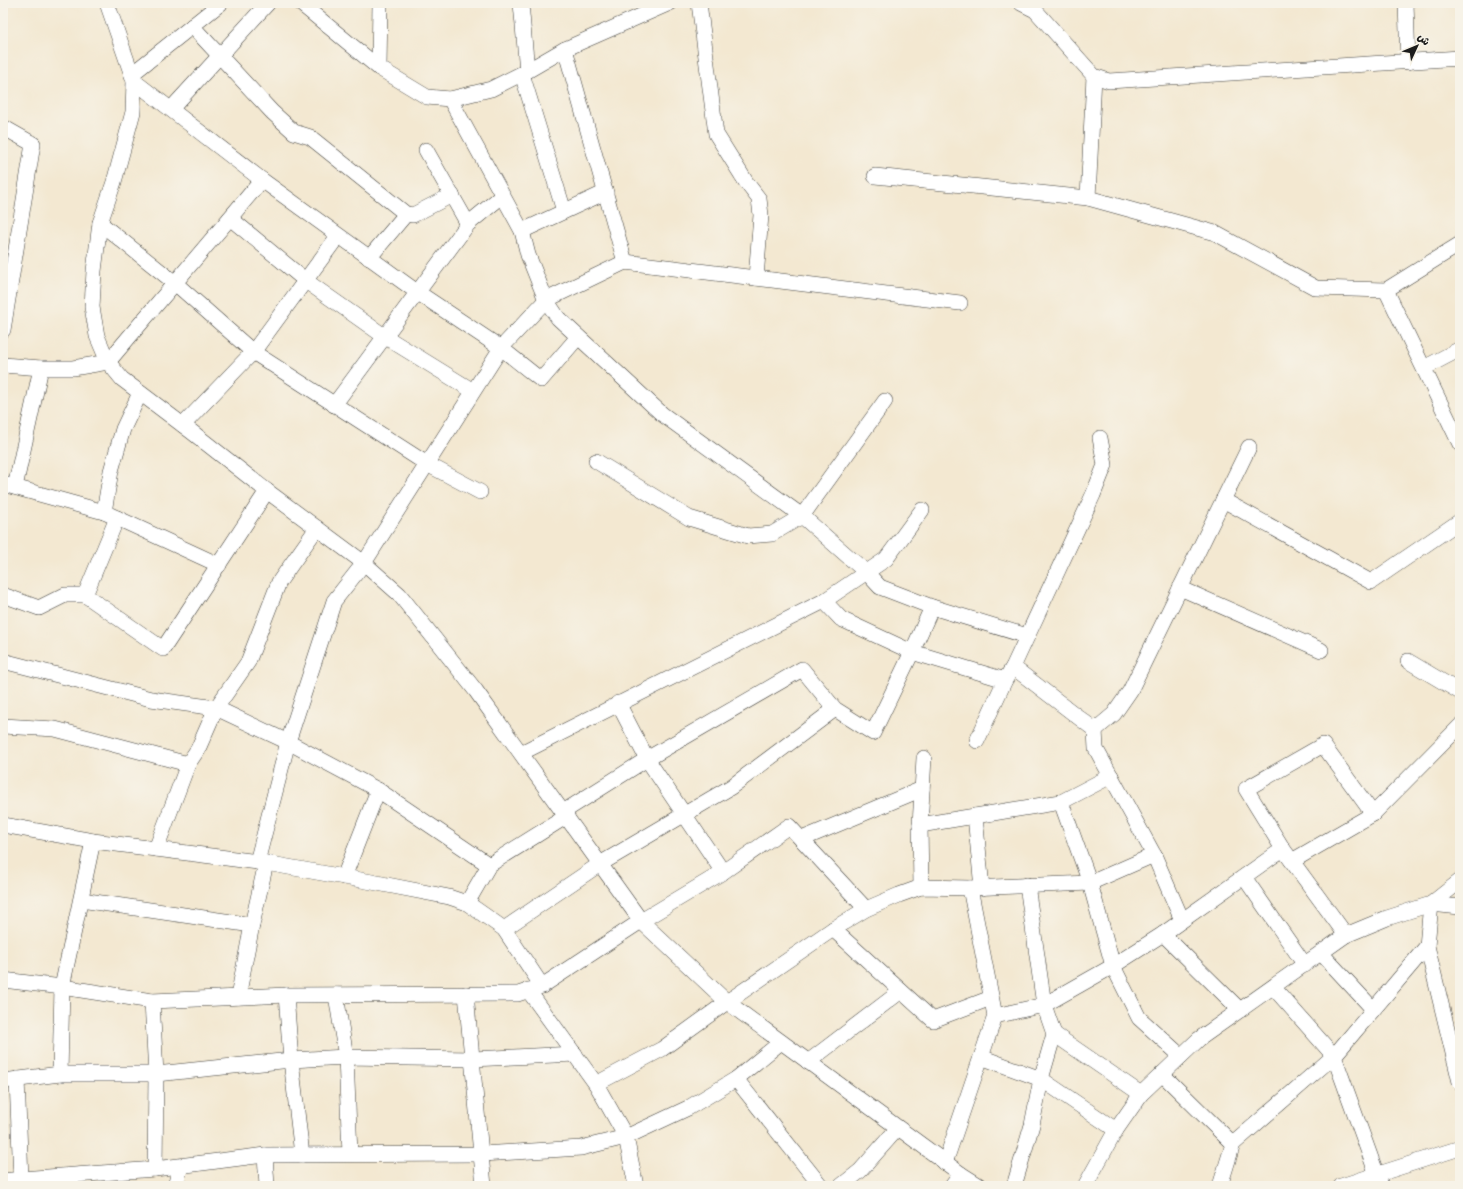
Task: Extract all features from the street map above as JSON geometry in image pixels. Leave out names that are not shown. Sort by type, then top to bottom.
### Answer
[{"type":"street","points":[[107,3],[133,78],[133,112],[114,182],[100,223],[94,270],[92,307],[97,336],[108,362],[122,379],[267,491],[364,563],[399,594],[476,691],[641,921],[727,1002],[945,1163],[956,1180],[980,1186]]},
{"type":"street","points":[[133,78],[192,26],[221,3]]},
{"type":"street","points":[[171,110],[268,3]]},
{"type":"street","points":[[300,3],[379,68],[428,98],[450,99],[491,89],[524,73],[565,49],[670,3]]},
{"type":"street","points":[[379,68],[380,3]]},
{"type":"street","points":[[521,3],[524,73],[564,211]]},
{"type":"street","points":[[699,3],[716,134],[746,182],[759,199],[761,215],[756,278]]},
{"type":"street","points":[[1021,3],[1035,10],[1094,76],[1109,81],[1460,58]]},
{"type":"street","points":[[1406,3],[1408,62]]},
{"type":"street","points":[[192,26],[272,112],[294,132],[310,137],[406,214],[414,215],[452,195]]},
{"type":"street","points":[[565,49],[625,262]]},
{"type":"street","points":[[1088,198],[1094,76]]},
{"type":"street","points":[[133,78],[171,110],[262,180],[417,292],[501,348],[541,380],[578,337]]},
{"type":"street","points":[[450,99],[522,231],[528,255],[546,300],[558,318],[578,337],[662,414],[802,516],[867,573],[880,588],[932,607],[1027,636]]},
{"type":"street","points":[[3,126],[33,144],[3,330]]},
{"type":"street","points":[[426,150],[468,224]]},
{"type":"street","points":[[875,176],[1088,198],[1215,233],[1316,288],[1386,290],[1460,244]]},
{"type":"street","points":[[3,365],[41,368],[73,368],[108,362],[262,180]]},
{"type":"street","points":[[522,231],[606,192]]},
{"type":"street","points":[[334,405],[468,224],[502,196]]},
{"type":"street","points":[[369,258],[406,214]]},
{"type":"street","points":[[230,218],[306,281],[384,336],[473,391]]},
{"type":"street","points":[[100,223],[175,283],[253,352],[427,464],[480,492]]},
{"type":"street","points":[[183,425],[253,352],[338,236]]},
{"type":"street","points":[[238,997],[262,862],[288,742],[334,602],[364,563],[501,348],[546,300],[625,262],[960,303]]},
{"type":"street","points":[[1386,290],[1460,444]]},
{"type":"street","points":[[1424,368],[1460,349]]},
{"type":"street","points":[[41,368],[9,486],[110,515],[219,565]]},
{"type":"street","points":[[85,595],[110,515],[111,471],[123,429],[140,393]]},
{"type":"street","points":[[596,461],[689,518],[748,536],[772,534],[802,516],[885,400]]},
{"type":"street","points":[[977,741],[1105,465],[1100,438]]},
{"type":"street","points":[[1095,730],[1114,714],[1130,691],[1249,447]]},
{"type":"street","points":[[3,595],[39,608],[66,595],[85,595],[163,649],[267,491]]},
{"type":"street","points":[[1223,500],[1371,582],[1460,522]]},
{"type":"street","points":[[520,753],[824,601],[886,559],[922,510]]},
{"type":"street","points":[[156,849],[188,764],[198,749],[216,708],[248,662],[279,582],[317,528]]},
{"type":"street","points":[[1180,588],[1321,650]]},
{"type":"street","points":[[824,601],[841,619],[912,652],[1009,673],[1095,730]]},
{"type":"street","points":[[467,903],[489,864],[647,759],[802,669],[835,710],[873,733],[932,607]]},
{"type":"street","points":[[3,660],[151,699],[216,708],[288,742],[378,790],[489,864]]},
{"type":"street","points":[[1408,661],[1460,692]]},
{"type":"street","points":[[618,703],[647,759],[723,872]]},
{"type":"street","points":[[504,929],[600,864],[731,787],[835,710]]},
{"type":"street","points":[[3,726],[55,729],[188,764]]},
{"type":"street","points":[[995,1016],[1044,1005],[1113,966],[1163,934],[1244,877],[1373,814],[1460,726]]},
{"type":"street","points":[[1095,730],[1096,749],[1154,855],[1182,920]]},
{"type":"street","points":[[1346,935],[1288,855],[1246,789],[1323,745],[1373,814]]},
{"type":"street","points":[[921,887],[920,825],[924,758]]},
{"type":"street","points":[[920,825],[1061,802],[1111,776]]},
{"type":"street","points":[[802,839],[922,789]]},
{"type":"street","points":[[344,877],[378,790]]},
{"type":"street","points":[[1061,802],[1090,883],[1113,966],[1139,1018],[1181,1056]]},
{"type":"street","points":[[945,1163],[995,1016],[991,998],[976,888],[975,816]]},
{"type":"street","points":[[3,825],[93,841],[262,862],[449,897],[467,903],[504,929],[535,988],[575,1054],[596,1084],[626,1137],[636,1186]]},
{"type":"street","points":[[3,980],[62,987],[152,1001],[286,995],[518,994],[535,988],[641,921],[723,872],[790,826],[866,909]]},
{"type":"street","points":[[60,1074],[62,987],[93,841]]},
{"type":"street","points":[[596,1084],[662,1049],[833,929],[866,909],[921,887],[976,888],[1090,883],[1154,855]]},
{"type":"street","points":[[1244,877],[1305,965]]},
{"type":"street","points":[[1084,1186],[1116,1130],[1141,1094],[1199,1039],[1346,935],[1387,918],[1431,904],[1460,881]]},
{"type":"street","points":[[1014,1186],[1032,1125],[1041,1079],[1054,1034],[1044,1005],[1027,885]]},
{"type":"street","points":[[81,900],[252,925]]},
{"type":"street","points":[[1431,904],[1460,907]]},
{"type":"street","points":[[1431,904],[1427,946],[1460,1082]]},
{"type":"street","points":[[833,929],[933,1020],[991,998]]},
{"type":"street","points":[[1163,934],[1240,1010]]},
{"type":"street","points":[[1220,1186],[1233,1144],[1334,1056],[1427,946]]},
{"type":"street","points":[[1321,953],[1373,1009]]},
{"type":"street","points":[[1273,986],[1334,1056],[1379,1180]]},
{"type":"street","points":[[808,1062],[901,991]]},
{"type":"street","points":[[466,994],[484,1186]]},
{"type":"street","points":[[286,995],[290,1060],[302,1155]]},
{"type":"street","points":[[336,995],[346,1057],[350,1154]]},
{"type":"street","points":[[152,1001],[156,1074],[155,1170]]},
{"type":"street","points":[[1054,1034],[1141,1094]]},
{"type":"street","points":[[3,1181],[21,1179],[39,1182],[82,1180],[265,1155],[481,1154],[581,1148],[626,1137],[688,1108],[736,1079],[781,1042]]},
{"type":"street","points":[[21,1179],[10,1080],[60,1074],[156,1074],[290,1060],[346,1057],[472,1059],[575,1054]]},
{"type":"street","points":[[981,1057],[1041,1079],[1116,1130]]},
{"type":"street","points":[[1162,1074],[1233,1144]]},
{"type":"street","points":[[736,1079],[821,1186]]},
{"type":"street","points":[[841,1186],[860,1171],[898,1128]]},
{"type":"street","points":[[1341,1186],[1379,1180],[1460,1148]]},
{"type":"street","points":[[265,1155],[267,1186]]},
{"type":"street","points":[[175,1186],[182,1166]]},
{"type":"street","points":[[68,1186],[82,1180]]}]
